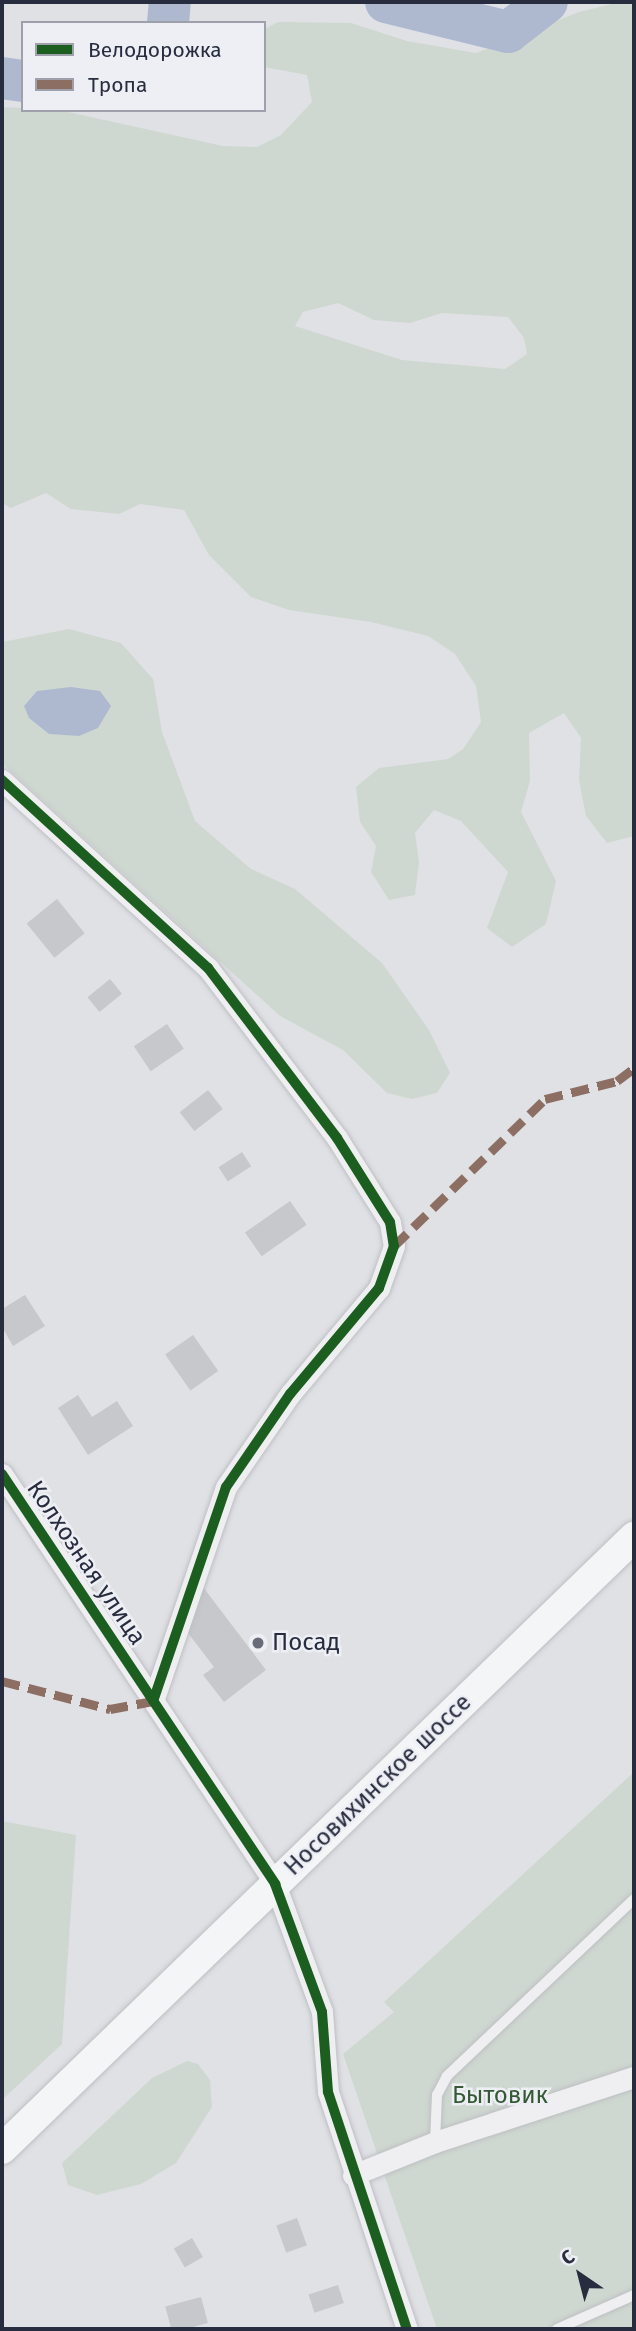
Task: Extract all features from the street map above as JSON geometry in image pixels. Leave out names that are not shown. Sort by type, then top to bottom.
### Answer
[{"type":"main road","name":"Носовихинское шоссе","points":[[2,2149],[634,1538]]},
{"type":"street","points":[[2,780],[208,968],[337,1138],[390,1222],[394,1246],[379,1288],[290,1394],[226,1487],[153,1701]]},
{"type":"street","name":"Колхозная улица","points":[[2,1474],[275,1884],[322,2012],[328,2092],[407,2329]]},
{"type":"street","points":[[354,2175],[435,2142],[634,2077]]},
{"type":"lane","points":[[435,2142],[437,2095],[447,2076],[634,1899]]},
{"type":"lane","points":[[556,2329],[634,2295]]},
{"type":"green space","points":[[620,2],[634,2],[634,836],[607,843],[586,816],[579,780],[581,738],[564,713],[529,733],[530,781],[521,812],[556,881],[546,924],[512,947],[487,928],[508,872],[461,821],[434,810],[415,833],[419,862],[415,895],[389,900],[371,872],[376,846],[360,822],[356,787],[379,768],[448,759],[463,749],[481,722],[476,686],[455,654],[428,636],[371,622],[289,610],[251,597],[209,555],[184,510],[140,504],[119,514],[71,509],[46,493],[11,508],[2,503],[2,107],[21,108],[21,112],[68,112],[223,146],[257,147],[281,135],[312,102],[307,75],[266,67],[266,28],[278,22],[351,23],[407,41],[476,53],[579,12]],"holes":[[[338,303],[374,320],[410,323],[442,313],[508,317],[524,338],[527,354],[505,369],[402,360],[295,326],[303,312]]]},
{"type":"green space","points":[[69,629],[121,643],[153,679],[162,732],[195,821],[251,869],[295,889],[382,963],[429,1030],[450,1073],[437,1093],[412,1099],[387,1093],[343,1050],[280,1016],[2,763],[2,642]]},
{"type":"green space","name":"Бытовик","points":[[634,1772],[634,2329],[437,2329],[343,2054],[394,2012],[384,2002]]},
{"type":"green space","points":[[2,1821],[76,1835],[62,2044],[2,2100]]},
{"type":"green space","points":[[187,2061],[198,2064],[210,2080],[212,2107],[176,2163],[141,2184],[97,2195],[68,2185],[62,2163],[152,2078]]},
{"type":"water","points":[[71,687],[100,691],[111,706],[98,728],[79,736],[49,734],[29,718],[24,706],[37,691]]},
{"type":"building","points":[[57,899],[85,933],[54,958],[27,924]]},
{"type":"building","points":[[110,979],[122,994],[99,1012],[87,997]]},
{"type":"building","points":[[167,1024],[184,1049],[151,1071],[134,1046]]},
{"type":"building","points":[[208,1090],[223,1109],[194,1131],[180,1112]]},
{"type":"building","points":[[242,1152],[251,1166],[228,1182],[219,1167]]},
{"type":"building","points":[[290,1201],[307,1225],[262,1256],[245,1233]]},
{"type":"building","points":[[25,1295],[45,1326],[13,1346],[2,1327],[2,1309]]},
{"type":"building","points":[[193,1335],[218,1371],[190,1391],[165,1355]]},
{"type":"building","points":[[78,1395],[92,1417],[117,1401],[133,1426],[88,1455],[58,1408]]},
{"type":"building","points":[[200,1583],[266,1670],[224,1702],[203,1675],[214,1667],[188,1633]]},
{"type":"building","points":[[297,2218],[307,2245],[286,2253],[276,2226]]},
{"type":"building","points":[[192,2238],[203,2257],[185,2268],[174,2248]]},
{"type":"building","points":[[338,2285],[344,2303],[314,2313],[309,2295]]},
{"type":"building","points":[[201,2297],[208,2323],[186,2329],[171,2329],[165,2307]]},
{"type":"waterway","points":[[168,21],[170,2]]},
{"type":"waterway","points":[[386,2],[508,32],[547,2]]},
{"type":"waterway","points":[[2,78],[21,81]]},
{"type":"marked path","points":[[394,1246],[545,1099],[617,1081],[634,1068]]},
{"type":"marked path","points":[[2,1681],[110,1709],[153,1701]]},
{"type":"cycle path","points":[[2,780],[208,968],[337,1138],[390,1222],[394,1246],[379,1288],[290,1394],[226,1487],[153,1701]]},
{"type":"cycle path","points":[[2,1474],[275,1884],[322,2012],[328,2092],[407,2329]]},
{"type":"place","name":"Посад","points":[[258,1643]]}]
